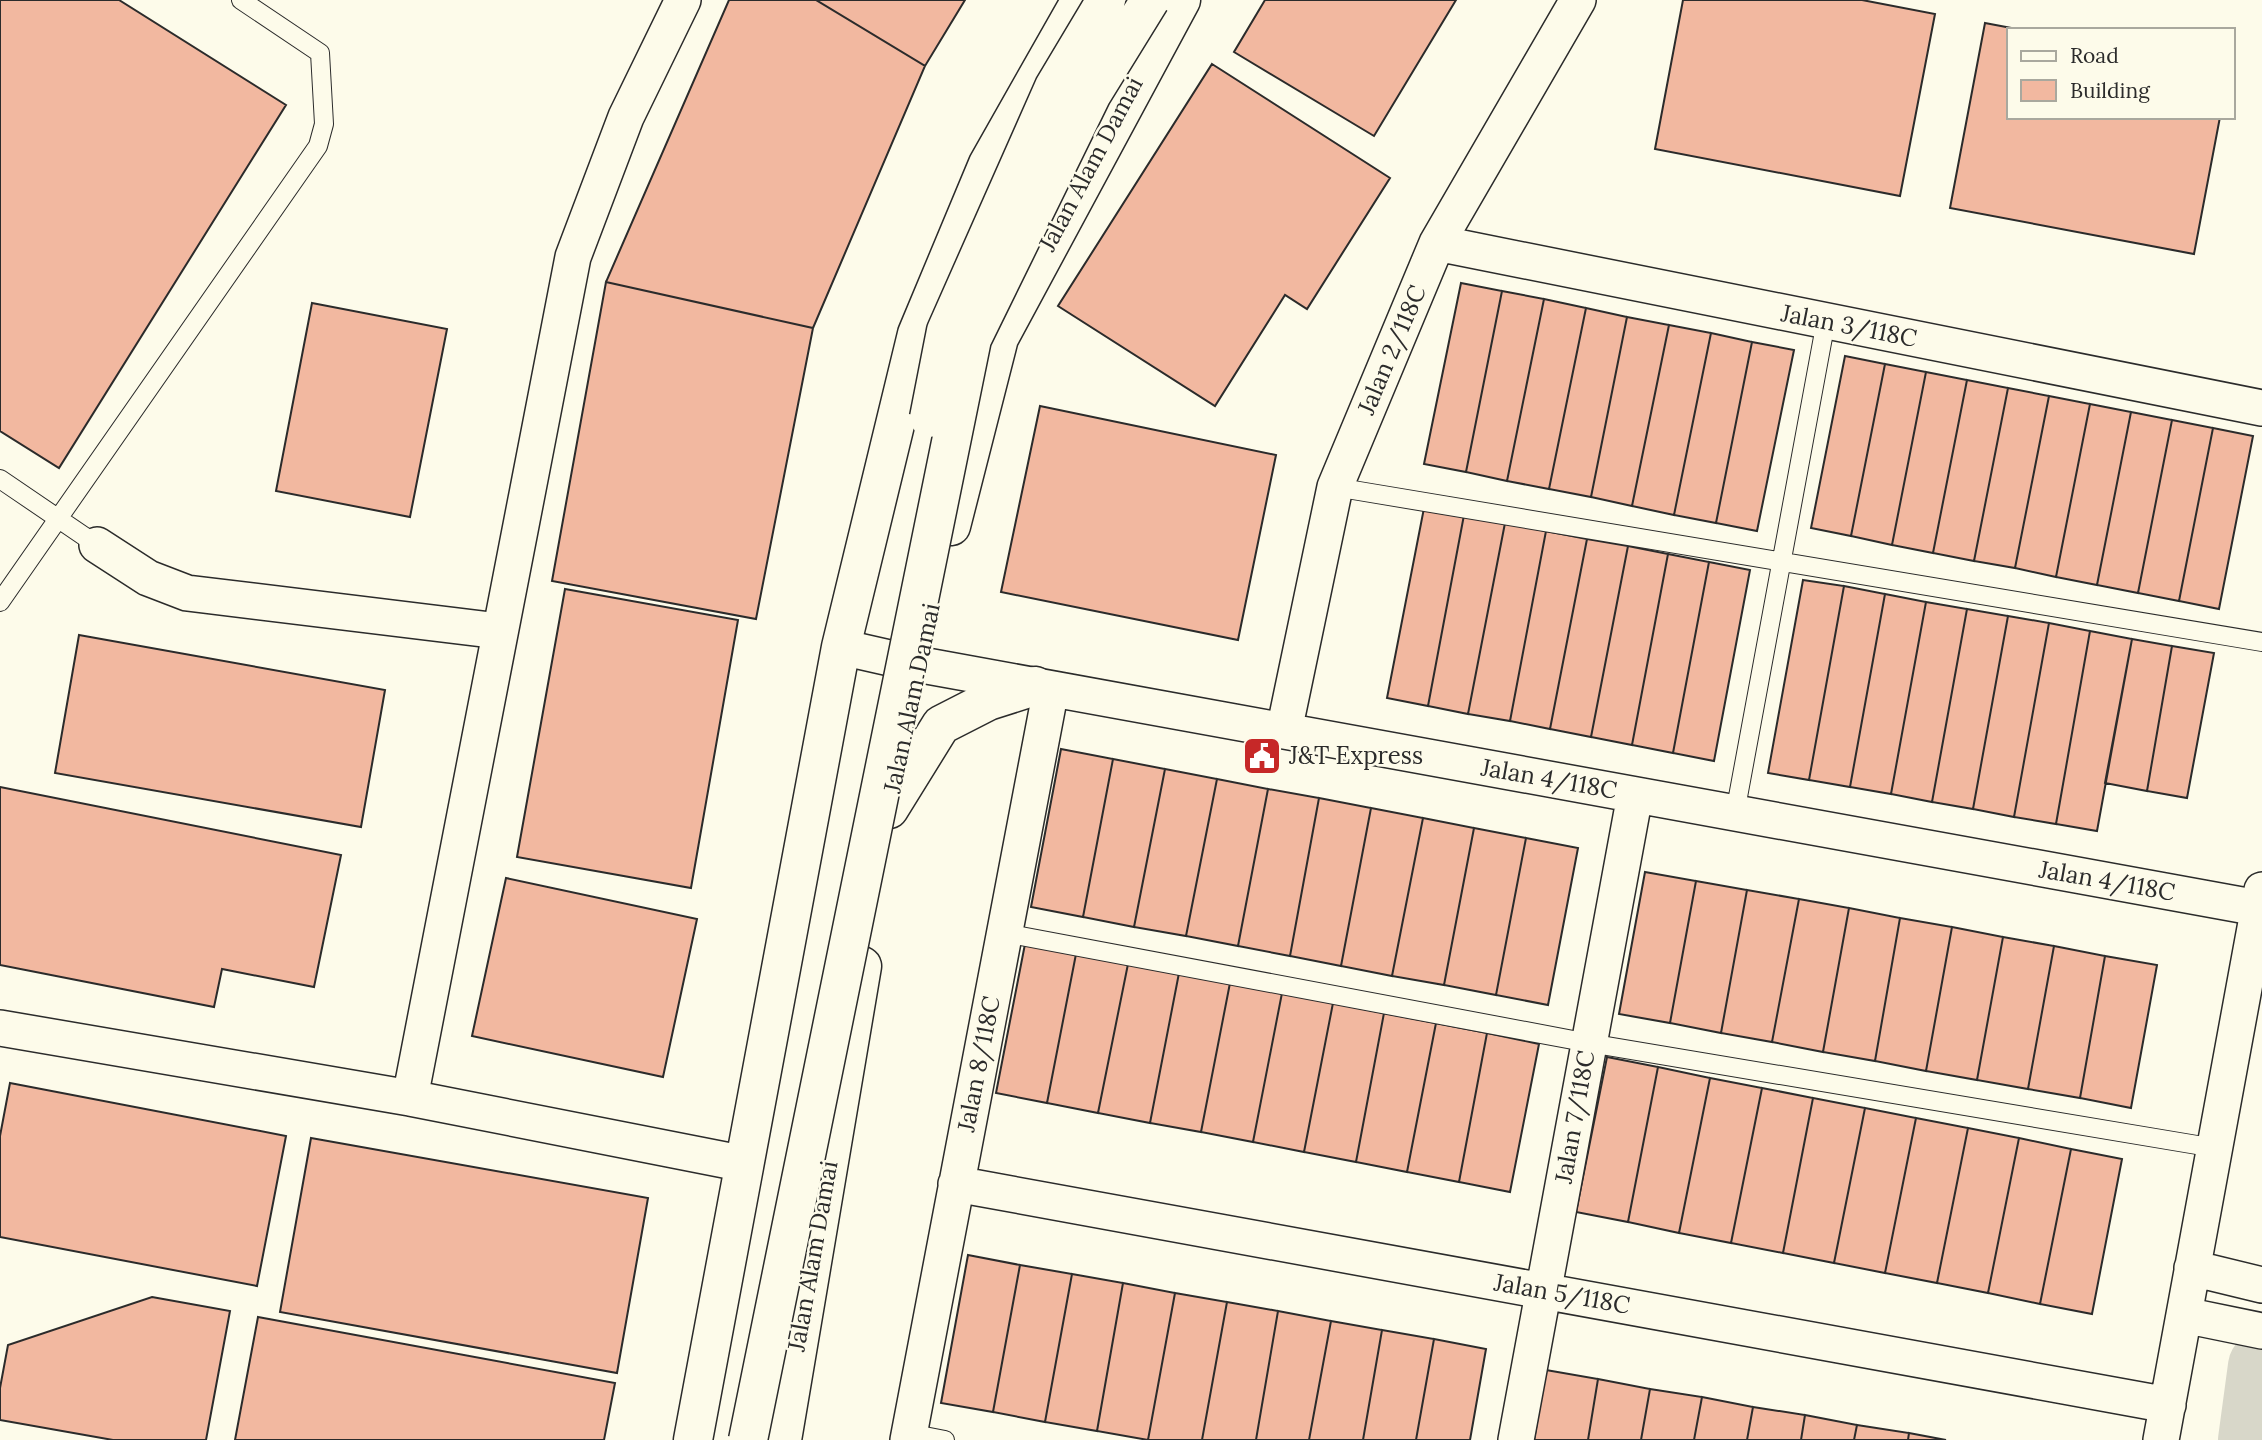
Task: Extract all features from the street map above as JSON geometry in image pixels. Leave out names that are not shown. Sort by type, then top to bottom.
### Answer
[{"type":"main road","points":[[693,1440],[841,647],[917,334],[988,164],[1081,0]]},
{"type":"main road","points":[[728,1440],[946,331],[1054,87],[1106,0]]},
{"type":"main road","points":[[748,1440],[972,339],[1092,94],[1150,0]]},
{"type":"main road","name":"Jalan Alam Damai","points":[[782,1440],[889,808],[916,664],[999,338],[1181,0]]},
{"type":"main road","points":[[889,808],[941,725],[988,701],[1043,687]]},
{"type":"street","points":[[410,1098],[573,257],[626,117],[683,0]]},
{"type":"street","name":"Jalan 2/118C","points":[[1284,732],[1335,487],[1437,243],[1578,0]]},
{"type":"street","name":"Jalan 3/118C","points":[[1437,243],[2262,408]]},
{"type":"street","points":[[97,545],[148,578],[187,593],[499,631]]},
{"type":"street","name":"Jalan 4/118C","points":[[841,647],[916,664],[1735,813],[2260,899]]},
{"type":"street","name":"Jalan 8/118C","points":[[909,1437],[1004,933],[1043,687]]},
{"type":"street","name":"Jalan 7/118C","points":[[1516,1440],[1635,795]]},
{"type":"street","points":[[2161,1440],[2168,1405],[2199,1318],[2192,1268],[2260,899]]},
{"type":"street","points":[[0,1028],[410,1098],[745,1164]]},
{"type":"street","name":"Jalan 5/118C","points":[[956,1184],[2168,1405]]},
{"type":"street","points":[[2192,1268],[2262,1284]]},
{"type":"street","points":[[2199,1318],[2262,1331]]},
{"type":"lane","points":[[0,601],[318,146],[324,124],[320,53],[241,0]]},
{"type":"lane","points":[[1735,813],[1826,321]]},
{"type":"lane","points":[[0,479],[97,545]]},
{"type":"lane","points":[[1335,487],[2262,642]]},
{"type":"lane","points":[[1004,933],[1589,1043],[2215,1148]]},
{"type":"lane","points":[[909,1437],[945,1440]]},
{"type":"building","points":[[0,0],[119,0],[286,105],[59,468],[0,431]]},
{"type":"building","points":[[729,0],[816,0],[925,66],[813,328],[606,282]]},
{"type":"building","points":[[816,0],[965,0],[925,66]]},
{"type":"building","points":[[1265,0],[1456,0],[1374,136],[1234,52]]},
{"type":"building","points":[[1683,0],[1862,0],[1935,14],[1900,196],[1655,149]]},
{"type":"building","points":[[1985,23],[2011,28],[2007,28],[2007,119],[2220,119],[2194,254],[1950,208]]},
{"type":"building","points":[[1212,64],[1390,178],[1307,309],[1285,295],[1215,406],[1058,306]]},
{"type":"building","points":[[606,282],[813,328],[756,619],[552,581]]},
{"type":"building","points":[[1461,283],[1502,291],[1466,472],[1424,464]]},
{"type":"building","points":[[1502,291],[1544,299],[1507,481],[1466,472]]},
{"type":"building","points":[[1544,299],[1586,308],[1549,489],[1507,481]]},
{"type":"building","points":[[312,303],[447,329],[410,517],[276,491]]},
{"type":"building","points":[[1586,308],[1627,317],[1591,497],[1549,489]]},
{"type":"building","points":[[1627,317],[1669,325],[1632,506],[1591,497]]},
{"type":"building","points":[[1669,325],[1711,333],[1674,515],[1632,506]]},
{"type":"building","points":[[1711,333],[1752,342],[1716,523],[1674,515]]},
{"type":"building","points":[[1752,342],[1794,350],[1757,531],[1716,523]]},
{"type":"building","points":[[1845,356],[1885,364],[1851,536],[1811,528]]},
{"type":"building","points":[[1885,364],[1926,372],[1892,545],[1851,536]]},
{"type":"building","points":[[1926,372],[1967,380],[1933,553],[1892,545]]},
{"type":"building","points":[[1967,380],[2008,388],[1974,561],[1933,553]]},
{"type":"building","points":[[2008,388],[2049,396],[2015,568],[1974,561]]},
{"type":"building","points":[[2049,396],[2090,404],[2056,577],[2015,568]]},
{"type":"building","points":[[2090,404],[2131,412],[2097,585],[2056,577]]},
{"type":"building","points":[[1040,406],[1276,455],[1238,640],[1001,592]]},
{"type":"building","points":[[2131,412],[2172,420],[2138,593],[2097,585]]},
{"type":"building","points":[[2172,420],[2213,428],[2179,601],[2138,593]]},
{"type":"building","points":[[2213,428],[2253,436],[2219,609],[2179,601]]},
{"type":"building","points":[[1424,508],[1464,515],[1428,706],[1387,698]]},
{"type":"building","points":[[1464,515],[1505,523],[1468,714],[1428,706]]},
{"type":"building","points":[[1505,523],[1546,531],[1510,721],[1468,714]]},
{"type":"building","points":[[1546,531],[1587,539],[1550,729],[1510,721]]},
{"type":"building","points":[[1587,539],[1628,546],[1591,737],[1550,729]]},
{"type":"building","points":[[1628,546],[1668,554],[1632,745],[1591,737]]},
{"type":"building","points":[[1668,554],[1709,562],[1673,753],[1632,745]]},
{"type":"building","points":[[1709,562],[1750,570],[1714,761],[1673,753]]},
{"type":"building","points":[[1803,580],[1844,586],[1809,780],[1768,773]]},
{"type":"building","points":[[1844,586],[1885,594],[1850,787],[1809,780]]},
{"type":"building","points":[[565,589],[738,620],[691,888],[517,857]]},
{"type":"building","points":[[1885,594],[1926,602],[1891,794],[1850,787]]},
{"type":"building","points":[[1926,602],[1967,609],[1932,802],[1891,794]]},
{"type":"building","points":[[1967,609],[2008,616],[1973,809],[1932,802]]},
{"type":"building","points":[[2008,616],[2049,623],[2014,817],[1973,809]]},
{"type":"building","points":[[2049,623],[2090,631],[2056,824],[2014,817]]},
{"type":"building","points":[[2090,631],[2132,639],[2097,831],[2056,824]]},
{"type":"building","points":[[79,635],[385,690],[361,827],[55,773]]},
{"type":"building","points":[[2132,639],[2172,646],[2147,791],[2105,783]]},
{"type":"building","points":[[2172,646],[2214,653],[2187,798],[2147,791]]},
{"type":"building","points":[[1061,749],[1113,759],[1083,917],[1031,907]]},
{"type":"building","points":[[1113,759],[1165,769],[1134,927],[1083,917]]},
{"type":"building","points":[[1165,769],[1217,779],[1186,936],[1134,927]]},
{"type":"building","points":[[1217,779],[1268,789],[1238,946],[1186,936]]},
{"type":"building","points":[[0,787],[341,855],[314,987],[222,969],[214,1007],[0,965]]},
{"type":"building","points":[[1268,789],[1319,798],[1290,956],[1238,946]]},
{"type":"building","points":[[1319,798],[1371,808],[1341,966],[1290,956]]},
{"type":"building","points":[[1371,808],[1423,818],[1392,976],[1341,966]]},
{"type":"building","points":[[1423,818],[1474,828],[1444,985],[1392,976]]},
{"type":"building","points":[[1474,828],[1526,838],[1496,995],[1444,985]]},
{"type":"building","points":[[1526,838],[1578,848],[1548,1005],[1496,995]]},
{"type":"building","points":[[1645,872],[1696,881],[1670,1023],[1619,1014]]},
{"type":"building","points":[[506,878],[697,919],[663,1077],[472,1036]]},
{"type":"building","points":[[1696,881],[1747,890],[1721,1033],[1670,1023]]},
{"type":"building","points":[[1747,890],[1799,899],[1772,1042],[1721,1033]]},
{"type":"building","points":[[1799,899],[1849,908],[1823,1052],[1772,1042]]},
{"type":"building","points":[[1849,908],[1900,918],[1875,1061],[1823,1052]]},
{"type":"building","points":[[1900,918],[1952,927],[1926,1071],[1875,1061]]},
{"type":"building","points":[[1952,927],[2003,937],[1977,1080],[1926,1071]]},
{"type":"building","points":[[2003,937],[2054,946],[2028,1089],[1977,1080]]},
{"type":"building","points":[[1025,944],[1076,954],[1047,1103],[996,1093]]},
{"type":"building","points":[[2054,946],[2105,956],[2080,1098],[2028,1089]]},
{"type":"building","points":[[1076,954],[1128,964],[1098,1113],[1047,1103]]},
{"type":"building","points":[[2105,956],[2157,965],[2131,1108],[2080,1098]]},
{"type":"building","points":[[1128,964],[1179,973],[1150,1123],[1098,1113]]},
{"type":"building","points":[[1179,973],[1230,983],[1201,1132],[1150,1123]]},
{"type":"building","points":[[1230,983],[1282,993],[1253,1142],[1201,1132]]},
{"type":"building","points":[[1282,993],[1333,1003],[1304,1152],[1253,1142]]},
{"type":"building","points":[[1333,1003],[1384,1013],[1356,1162],[1304,1152]]},
{"type":"building","points":[[1384,1013],[1436,1023],[1407,1172],[1356,1162]]},
{"type":"building","points":[[1436,1023],[1487,1033],[1459,1182],[1407,1172]]},
{"type":"building","points":[[1487,1033],[1539,1044],[1510,1192],[1459,1182]]},
{"type":"building","points":[[1607,1057],[1658,1067],[1628,1222],[1576,1212]]},
{"type":"building","points":[[1658,1067],[1710,1078],[1679,1233],[1628,1222]]},
{"type":"building","points":[[1710,1078],[1762,1088],[1731,1243],[1679,1233]]},
{"type":"building","points":[[10,1083],[286,1136],[257,1286],[0,1237],[0,1136]]},
{"type":"building","points":[[1762,1088],[1813,1098],[1783,1253],[1731,1243]]},
{"type":"building","points":[[1813,1098],[1865,1108],[1834,1263],[1783,1253]]},
{"type":"building","points":[[1865,1108],[1916,1118],[1885,1273],[1834,1263]]},
{"type":"building","points":[[1916,1118],[1968,1128],[1937,1283],[1885,1273]]},
{"type":"building","points":[[1968,1128],[2019,1138],[1988,1293],[1937,1283]]},
{"type":"building","points":[[311,1138],[648,1198],[617,1373],[280,1312]]},
{"type":"building","points":[[2019,1138],[2071,1149],[2040,1304],[1988,1293]]},
{"type":"building","points":[[2071,1149],[2122,1159],[2092,1314],[2040,1304]]},
{"type":"building","points":[[968,1255],[1020,1265],[993,1412],[941,1403]]},
{"type":"building","points":[[1020,1265],[1072,1274],[1045,1422],[993,1412]]},
{"type":"building","points":[[1072,1274],[1123,1283],[1097,1431],[1045,1422]]},
{"type":"building","points":[[1123,1283],[1175,1293],[1148,1440],[1097,1431]]},
{"type":"building","points":[[1175,1293],[1227,1302],[1202,1440],[1148,1440]]},
{"type":"building","points":[[152,1297],[230,1311],[206,1440],[113,1440],[0,1420],[0,1388],[8,1345]]},
{"type":"building","points":[[1227,1302],[1278,1311],[1256,1440],[1202,1440]]},
{"type":"building","points":[[1278,1311],[1331,1321],[1309,1440],[1256,1440]]},
{"type":"building","points":[[258,1317],[615,1383],[604,1440],[235,1440]]},
{"type":"building","points":[[1331,1321],[1382,1330],[1363,1440],[1309,1440]]},
{"type":"building","points":[[1382,1330],[1434,1339],[1416,1440],[1363,1440]]},
{"type":"building","points":[[1434,1339],[1486,1349],[1470,1440],[1416,1440]]},
{"type":"building","points":[[1546,1370],[1598,1379],[1588,1440],[1534,1440]]},
{"type":"building","points":[[1598,1379],[1650,1389],[1641,1440],[1588,1440]]},
{"type":"building","points":[[1650,1389],[1702,1397],[1694,1440],[1641,1440]]},
{"type":"building","points":[[1702,1397],[1753,1407],[1747,1440],[1694,1440]]},
{"type":"building","points":[[1753,1407],[1805,1415],[1801,1440],[1747,1440]]},
{"type":"building","points":[[1805,1415],[1857,1425],[1854,1440],[1801,1440]]},
{"type":"building","points":[[1857,1425],[1909,1433],[1908,1440],[1854,1440]]},
{"type":"building","points":[[1909,1433],[1946,1440],[1908,1440]]},
{"type":"waterway","points":[[2252,1440],[2262,1366]]},
{"type":"place","name":"J&T Express","points":[[1262,756]]}]
